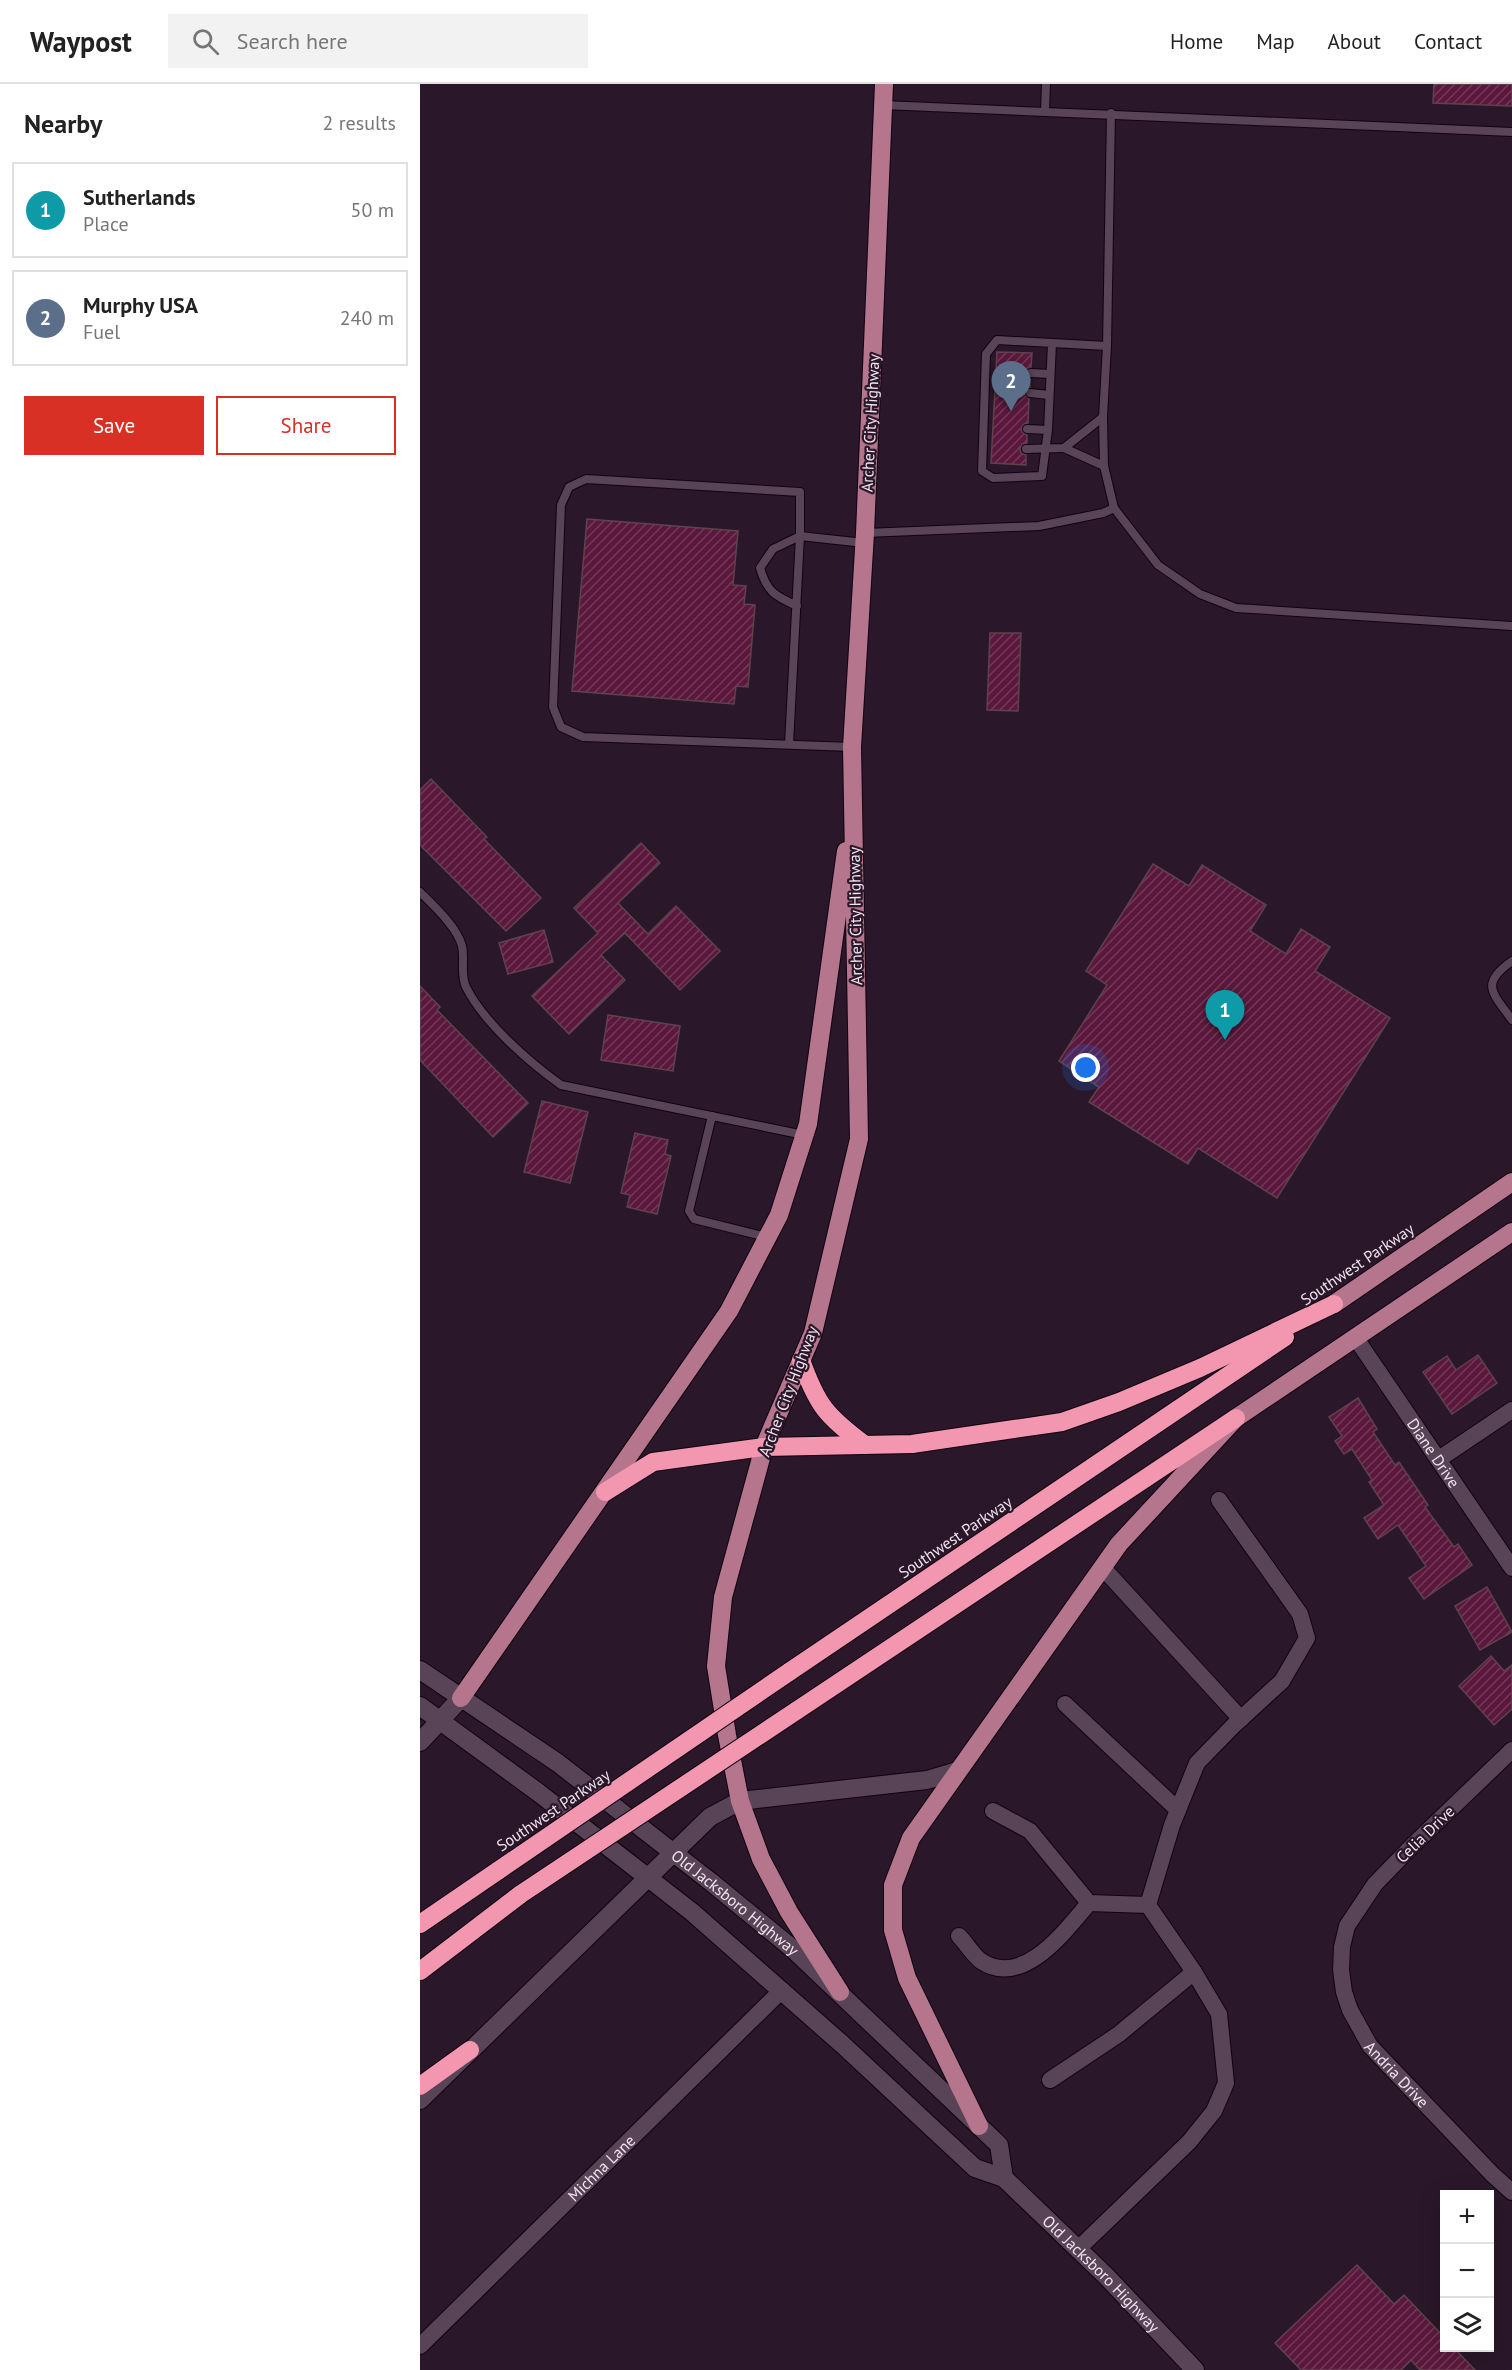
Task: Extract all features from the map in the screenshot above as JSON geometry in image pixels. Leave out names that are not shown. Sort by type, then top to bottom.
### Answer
[{"type":"highway","points":[[605,1492],[653,1462],[764,1447],[912,1443],[1062,1422],[1119,1402],[1200,1368],[1334,1304]]},
{"type":"highway","name":"Southwest Parkway","points":[[420,1924],[1334,1304]]},
{"type":"highway","points":[[801,1360],[813,1394],[835,1423],[865,1444]]},
{"type":"highway","points":[[420,1971],[521,1894],[1236,1418]]},
{"type":"highway","points":[[420,2086],[470,2050]]},
{"type":"main road","name":"Archer City Highway","points":[[840,1992],[784,1904],[761,1859],[740,1801],[717,1666],[723,1597],[764,1447],[813,1333],[859,1138],[852,747],[865,538],[884,84]]},
{"type":"main road","name":"Archer City Highway","points":[[461,1698],[729,1311],[779,1215],[808,1124],[853,798]]},
{"type":"main road","name":"Southwest Parkway","points":[[1334,1304],[1512,1182]]},
{"type":"main road","points":[[979,2126],[907,1978],[893,1930],[893,1885],[911,1838],[1119,1544],[1236,1418],[1512,1232]]},
{"type":"main road","name":"Old Jacksboro Highway","points":[[420,1670],[558,1763],[793,1949],[999,2145],[1004,2178]]},
{"type":"main road","points":[[420,1742],[461,1698]]},
{"type":"main road","name":"Old Jacksboro Highway","points":[[420,1706],[539,1793],[692,1912],[782,1990],[975,2168],[1004,2178],[1078,2249],[1195,2370]]},
{"type":"main road","points":[[420,2100],[710,1817],[740,1801],[927,1780],[957,1771]]},
{"type":"street","name":"Diane Drive","points":[[1355,1337],[1512,1568]]},
{"type":"street","points":[[1439,1460],[1512,1410]]},
{"type":"street","points":[[1148,1905],[1178,1810],[1197,1763],[1282,1681],[1308,1638],[1300,1614],[1219,1500]]},
{"type":"street","points":[[1103,1568],[1241,1719]]},
{"type":"street","points":[[1065,1704],[1178,1810]]},
{"type":"street","name":"Celia Drive","points":[[1347,1926],[1375,1884],[1512,1750]]},
{"type":"street","points":[[993,1811],[1030,1832],[1089,1903],[1148,1905]]},
{"type":"street","points":[[959,1936],[980,1960],[1004,1969],[1032,1961],[1060,1936],[1089,1903]]},
{"type":"street","points":[[1078,2249],[1189,2142],[1214,2111],[1227,2083],[1219,2014],[1194,1972],[1148,1905]]},
{"type":"street","name":"Andria Drive","points":[[1347,1926],[1341,1970],[1344,1992],[1350,2010],[1370,2046],[1512,2192]]},
{"type":"street","points":[[1050,2080],[1119,2034],[1194,1972]]},
{"type":"street","name":"Michna Lane","points":[[420,2346],[782,1990]]},
{"type":"lane","points":[[1045,111],[1046,84]]},
{"type":"lane","points":[[883,105],[1512,132]]},
{"type":"lane","points":[[1111,113],[1107,346],[1103,417],[1104,466],[1114,508],[1158,565],[1200,594],[1236,608],[1512,626]]},
{"type":"lane","points":[[1052,343],[1048,430],[1042,476],[993,478],[982,471],[987,448],[983,428],[986,354],[997,340],[1052,343],[1107,346]]},
{"type":"lane","points":[[986,370],[996,371]]},
{"type":"lane","points":[[1030,373],[1050,374]]},
{"type":"lane","points":[[985,390],[995,391]]},
{"type":"lane","points":[[1030,393],[1049,395]]},
{"type":"lane","points":[[1064,448],[1103,417]]},
{"type":"lane","points":[[983,428],[993,428]]},
{"type":"lane","points":[[1028,429],[1048,430]]},
{"type":"lane","points":[[1026,449],[1064,448],[1104,466]]},
{"type":"lane","points":[[789,744],[797,606],[800,492],[586,479],[569,487],[561,504],[553,707],[561,727],[584,737],[852,747]]},
{"type":"lane","points":[[797,606],[778,597],[765,585],[760,568],[772,549],[800,536],[865,538],[1039,526],[1102,513],[1114,508]]},
{"type":"lane","points":[[420,892],[445,917],[462,945],[464,984],[477,1007],[535,1066],[561,1084],[804,1135]]},
{"type":"lane","points":[[1512,962],[1497,972],[1492,980],[1492,991],[1512,1020]]},
{"type":"lane","points":[[712,1116],[688,1211],[694,1219],[767,1237]]},
{"type":"building","points":[[1434,84],[1512,84],[1512,106],[1433,103]]},
{"type":"building","points":[[997,352],[1032,353],[1031,367],[1025,372],[1030,379],[1030,387],[1025,389],[1024,393],[1029,399],[1028,423],[1021,428],[1022,432],[1027,435],[1027,443],[1022,444],[1020,449],[1021,453],[1026,455],[1026,465],[991,463]]},
{"type":"building","points":[[587,519],[738,531],[733,585],[746,586],[744,604],[755,605],[748,687],[736,686],[734,704],[572,691]]},
{"type":"building","points":[[990,633],[1021,633],[1018,711],[987,710]]},
{"type":"building","points":[[431,779],[487,837],[484,839],[541,898],[506,931],[420,845],[420,790]]},
{"type":"building","points":[[641,843],[660,863],[618,903],[648,934],[676,906],[720,951],[680,990],[625,933],[601,955],[625,980],[569,1034],[532,996],[598,933],[574,908]]},
{"type":"building","points":[[1153,864],[1189,886],[1202,865],[1266,905],[1250,931],[1286,954],[1301,929],[1330,947],[1315,971],[1390,1018],[1277,1198],[1198,1148],[1188,1164],[1089,1102],[1099,1087],[1059,1061],[1107,985],[1086,971]]},
{"type":"building","points":[[544,930],[553,962],[508,974],[499,943]]},
{"type":"building","points":[[420,986],[440,1007],[437,1010],[528,1103],[493,1137],[420,1060]]},
{"type":"building","points":[[608,1015],[680,1026],[673,1071],[601,1060]]},
{"type":"building","points":[[542,1101],[588,1112],[570,1183],[524,1172]]},
{"type":"building","points":[[635,1133],[668,1140],[665,1154],[671,1156],[657,1214],[627,1207],[630,1195],[621,1193]]},
{"type":"building","points":[[1478,1355],[1497,1383],[1452,1414],[1423,1372],[1447,1356],[1456,1370]]},
{"type":"building","points":[[1358,1398],[1377,1429],[1373,1432],[1395,1465],[1399,1462],[1428,1505],[1425,1507],[1454,1547],[1458,1544],[1472,1565],[1424,1599],[1409,1578],[1426,1566],[1398,1525],[1378,1539],[1364,1518],[1384,1505],[1369,1482],[1372,1480],[1352,1449],[1344,1454],[1335,1441],[1342,1436],[1329,1417]]},
{"type":"building","points":[[1487,1587],[1512,1632],[1480,1650],[1455,1606]]},
{"type":"building","points":[[1491,1656],[1504,1671],[1512,1665],[1512,1709],[1494,1725],[1459,1686]]},
{"type":"building","points":[[1357,2265],[1394,2304],[1404,2295],[1440,2333],[1440,2352],[1458,2352],[1475,2370],[1420,2370],[1411,2360],[1401,2370],[1301,2370],[1275,2343]]},
{"type":"place","name":"Murphy USA","points":[[1011,411]]},
{"type":"place","name":"Sutherlands","points":[[1225,1040]]}]
